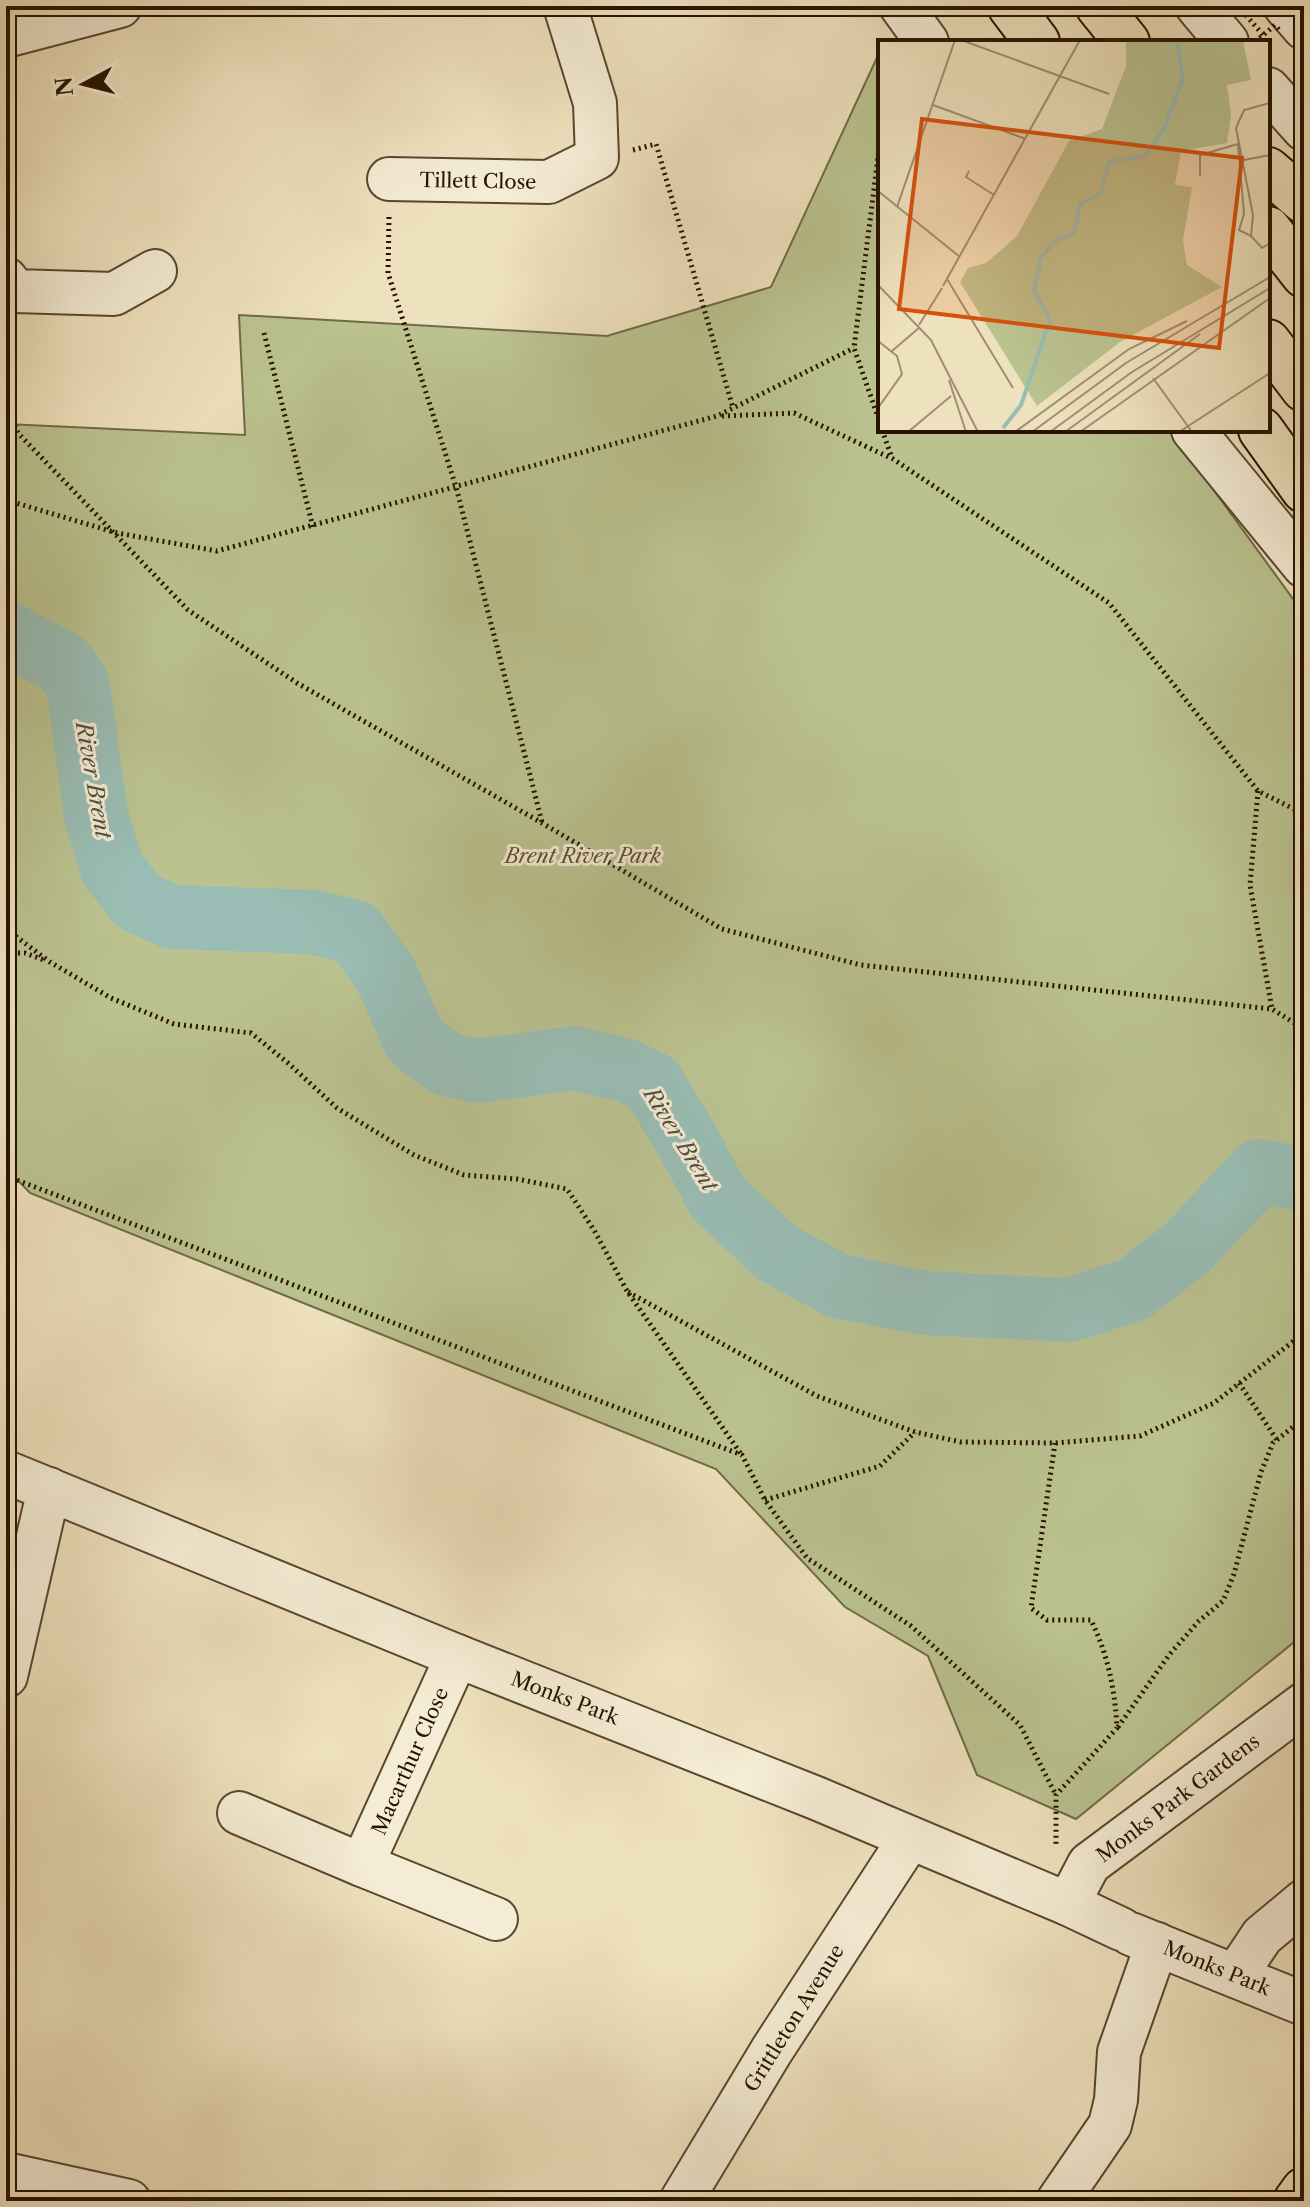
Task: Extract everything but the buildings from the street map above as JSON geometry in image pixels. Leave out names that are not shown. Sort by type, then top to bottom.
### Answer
[{"type":"main road","points":[[1010,6],[1036,40]]},
{"type":"main road","points":[[1098,6],[1125,40]]},
{"type":"main road","points":[[1270,172],[1304,201]]},
{"type":"main road","points":[[1270,232],[1304,275]]},
{"type":"main road","points":[[1270,345],[1304,389]]},
{"type":"main road","points":[[1262,432],[1304,490]]},
{"type":"main road","points":[[1296,2201],[1304,2190]]},
{"type":"street","points":[[565,6],[595,103],[597,158]]},
{"type":"street","points":[[901,6],[926,40]]},
{"type":"street","points":[[1197,6],[1272,28]]},
{"type":"street","points":[[6,36],[105,10]]},
{"type":"street","name":"Tillett Close","points":[[389,179],[549,182],[597,158]]},
{"type":"street","points":[[6,279],[15,291],[114,294],[155,271]]},
{"type":"street","points":[[1195,432],[1304,566]]},
{"type":"street","name":"Monks Park","points":[[6,1472],[910,1838],[1136,1936],[1304,2004]]},
{"type":"street","points":[[6,1676],[49,1489]]},
{"type":"street","name":"Macarthur Close","points":[[362,1865],[457,1656]]},
{"type":"street","name":"Monks Park Gardens","points":[[1062,1902],[1089,1864],[1304,1704]]},
{"type":"street","points":[[239,1813],[496,1919]]},
{"type":"street","name":"Grittleton Avenue","points":[[681,2201],[772,2050],[910,1838]]},
{"type":"street","points":[[1236,1975],[1262,1936],[1304,1901]]},
{"type":"street","points":[[1058,2201],[1110,2125],[1115,2108],[1119,2052],[1136,1936]]},
{"type":"street","points":[[6,2174],[129,2201]]},
{"type":"path","points":[[1238,6],[1272,28]]},
{"type":"path","points":[[597,158],[656,144],[733,408]]},
{"type":"path","points":[[878,157],[854,348],[878,417]]},
{"type":"path","points":[[389,179],[388,273],[456,487],[542,823]]},
{"type":"path","points":[[264,333],[313,527]]},
{"type":"path","points":[[6,500],[117,533],[217,551],[717,416],[854,348]]},
{"type":"path","points":[[6,403],[18,433],[188,610],[297,683],[722,929],[861,965],[1272,1009],[1304,1029]]},
{"type":"path","points":[[717,416],[794,413],[893,459],[1109,603],[1258,791],[1304,814]]},
{"type":"path","points":[[883,432],[893,459]]},
{"type":"path","points":[[1258,791],[1250,885],[1272,1009]]},
{"type":"path","points":[[6,929],[50,962],[111,998],[174,1024],[251,1033],[337,1108],[414,1155],[464,1175],[517,1179],[567,1189],[594,1230],[627,1291],[742,1455],[765,1500],[807,1558],[911,1626],[1020,1725],[1056,1795],[1062,1902]]},
{"type":"path","points":[[6,953],[25,953],[50,962]]},
{"type":"path","points":[[6,1176],[742,1455]]},
{"type":"path","points":[[627,1291],[817,1396],[915,1432],[961,1442],[1055,1443],[1140,1436],[1214,1403],[1295,1340],[1304,1337]]},
{"type":"path","points":[[1239,1383],[1277,1440]]},
{"type":"path","points":[[1056,1795],[1117,1728],[1169,1655],[1199,1621],[1223,1601],[1234,1574],[1261,1472],[1277,1440],[1304,1418]]},
{"type":"path","points":[[765,1500],[880,1466],[915,1432]]},
{"type":"path","points":[[1055,1443],[1031,1608],[1047,1620],[1091,1620],[1101,1641],[1116,1692],[1117,1728]]},
{"type":"green space","name":"Brent River Park","points":[[878,55],[878,432],[1171,432],[1304,614],[1304,1634],[1076,1819],[977,1775],[928,1656],[845,1607],[716,1469],[30,1193],[6,1168],[6,424],[245,435],[239,315],[607,336],[771,287]]},
{"type":"waterway","name":"River Brent","points":[[6,633],[64,664],[78,685],[96,816],[112,868],[137,901],[172,917],[313,922],[355,932],[386,975],[415,1041],[446,1064],[478,1071],[574,1058],[627,1071],[653,1084],[718,1198],[777,1253],[838,1286],[924,1303],[1069,1310],[1134,1289],[1188,1247],[1259,1171],[1304,1180]]}]
